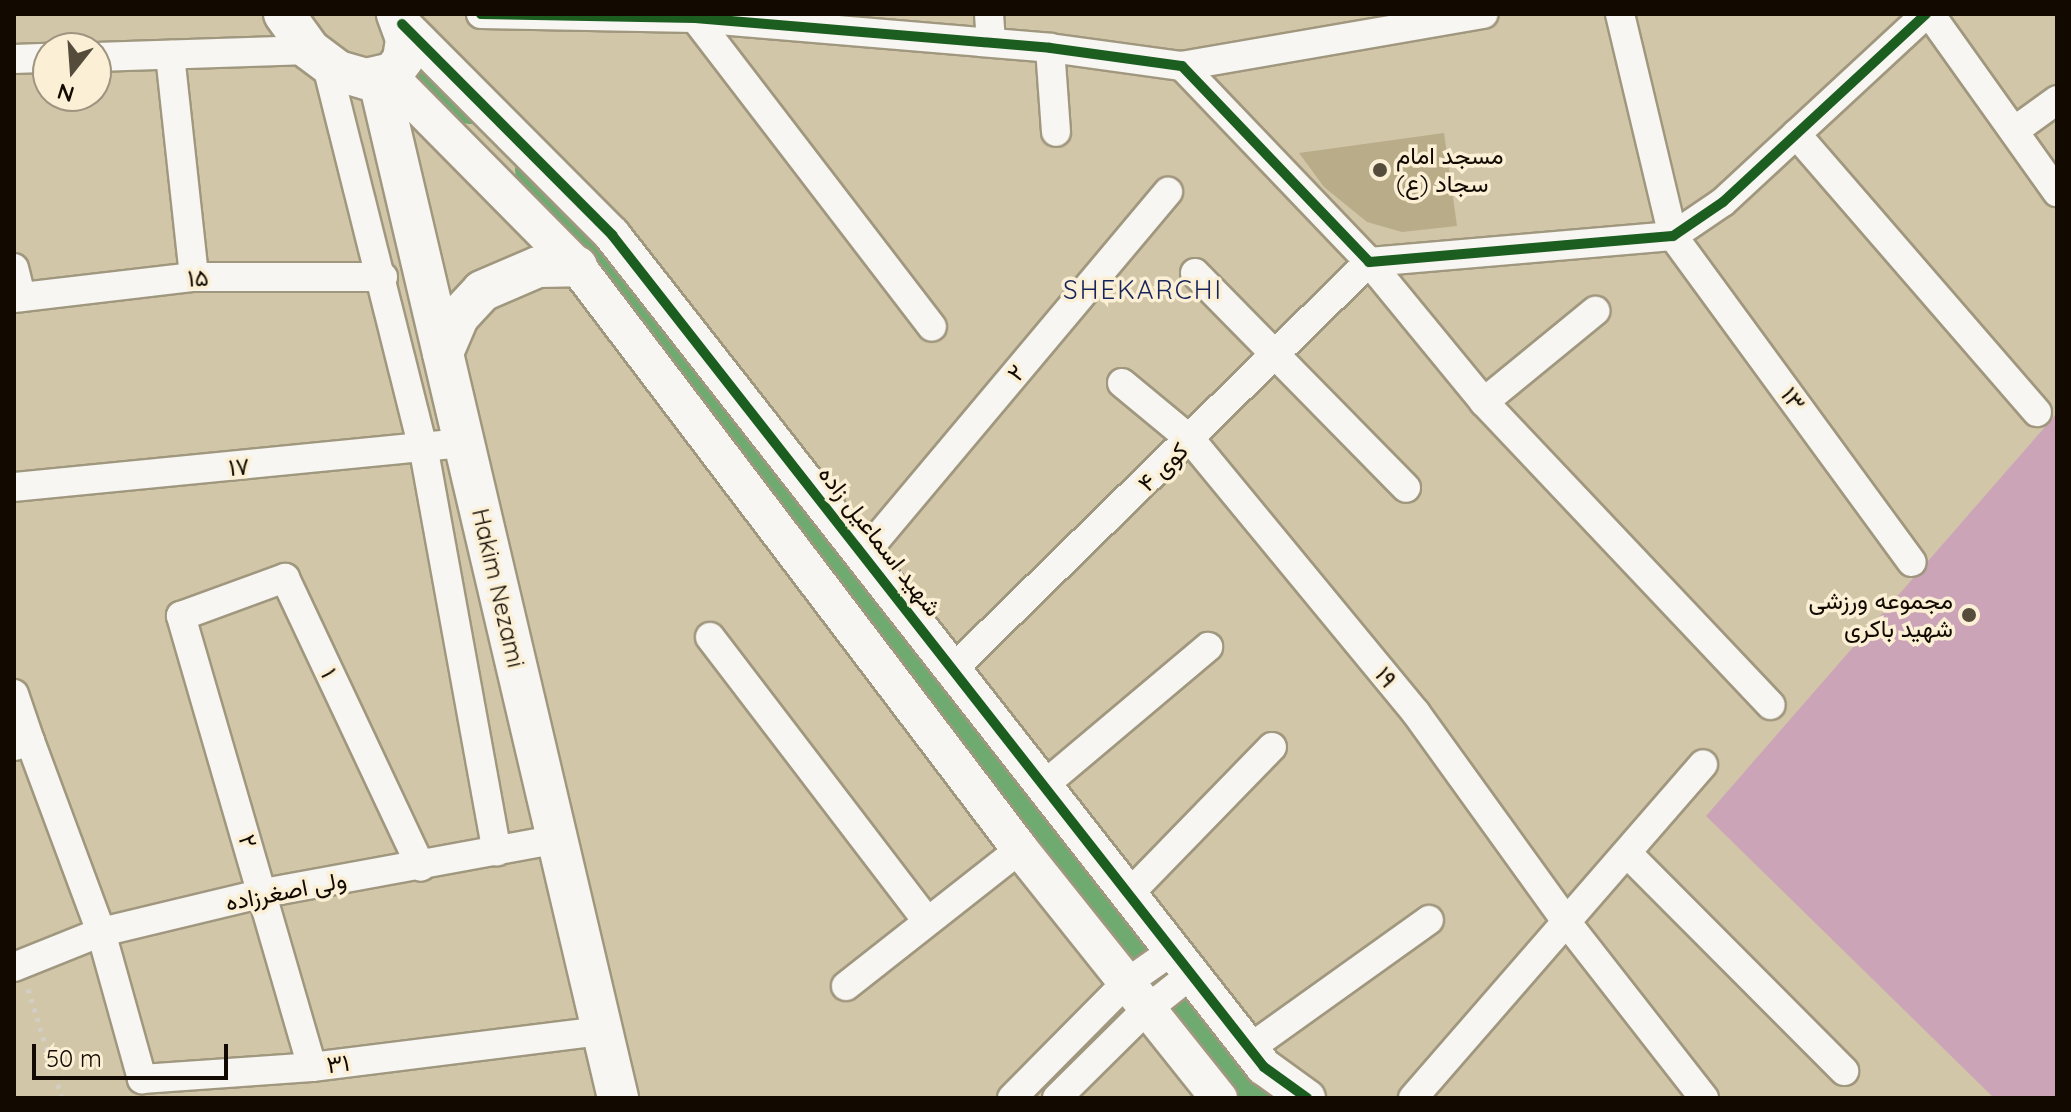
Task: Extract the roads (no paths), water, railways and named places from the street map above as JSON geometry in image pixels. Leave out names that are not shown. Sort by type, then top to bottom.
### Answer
[{"type":"main road","points":[[284,14],[318,56],[352,76],[383,76],[400,66],[407,48],[400,19]]},
{"type":"main road","name":"Hakim Nezami","points":[[383,76],[443,353],[618,1098]]},
{"type":"main road","points":[[443,353],[458,317],[482,291],[538,267],[577,266]]},
{"type":"street","points":[[481,14],[696,16],[990,28],[1050,48],[1182,66],[1484,14]]},
{"type":"street","points":[[1620,14],[1673,236]]},
{"type":"street","points":[[1369,262],[1673,236],[1723,202],[1928,14],[2057,192]]},
{"type":"street","points":[[696,16],[932,327]]},
{"type":"street","name":"شهید اسماعیل زاده","points":[[400,19],[612,235],[954,668],[1043,786],[1185,961],[1264,1067],[1307,1098]]},
{"type":"street","points":[[1050,48],[1056,132]]},
{"type":"street","points":[[170,55],[194,277]]},
{"type":"street","points":[[112,57],[318,56],[383,277],[424,451],[497,851]]},
{"type":"street","points":[[1182,66],[1369,262],[1484,402],[1771,705]]},
{"type":"street","points":[[383,76],[577,266],[1020,849],[1135,997],[1219,1098]]},
{"type":"street","points":[[2014,131],[2057,100]]},
{"type":"street","points":[[1796,134],[2037,412]]},
{"type":"street","name":"۲","points":[[864,554],[1168,192]]},
{"type":"street","name":"۱۳","points":[[1673,236],[1912,562]]},
{"type":"street","name":"کوی ۴","points":[[954,668],[1279,356],[1369,262]]},
{"type":"street","points":[[14,268],[17,298]]},
{"type":"street","points":[[1195,273],[1406,488]]},
{"type":"street","name":"۱۵","points":[[17,298],[194,277],[383,277]]},
{"type":"street","points":[[1484,402],[1595,311]]},
{"type":"street","name":"۱۹","points":[[1122,383],[1191,440],[1416,713],[1568,924]]},
{"type":"street","name":"۱۷","points":[[14,487],[424,451],[464,443]]},
{"type":"street","name":"۱","points":[[181,616],[285,578],[421,867]]},
{"type":"street","name":"۲","points":[[181,616],[264,893],[312,1067]]},
{"type":"street","points":[[710,637],[927,921]]},
{"type":"street","points":[[1043,786],[1208,647]]},
{"type":"street","name":"۳۱","points":[[14,694],[22,743],[101,932],[142,1079],[312,1067],[602,1031]]},
{"type":"street","points":[[1129,894],[1272,747]]},
{"type":"street","points":[[1413,1098],[1629,855],[1703,764]]},
{"type":"street","name":"ولی اصغرزاده","points":[[17,967],[101,932],[264,893],[421,867],[557,839]]},
{"type":"street","points":[[846,986],[1020,849]]},
{"type":"street","points":[[1629,855],[1844,1071]]},
{"type":"street","points":[[1250,1048],[1429,920]]},
{"type":"street","points":[[1568,924],[1704,1098]]},
{"type":"street","points":[[1012,1098],[1135,997],[1185,961]]},
{"type":"street","points":[[1057,1098],[1135,997]]},
{"type":"waterway","points":[[412,66],[469,110]]},
{"type":"waterway","points":[[529,170],[1216,1057],[1256,1098]]},
{"type":"place","name":"مسجد امام سجاد (ع)","points":[[1380,170]]},
{"type":"place","name":"مجموعه ورزشی شهید باکری","points":[[1969,615]]},
{"type":"district","name":"SHEKARCHI","points":[[1143,290]]}]
